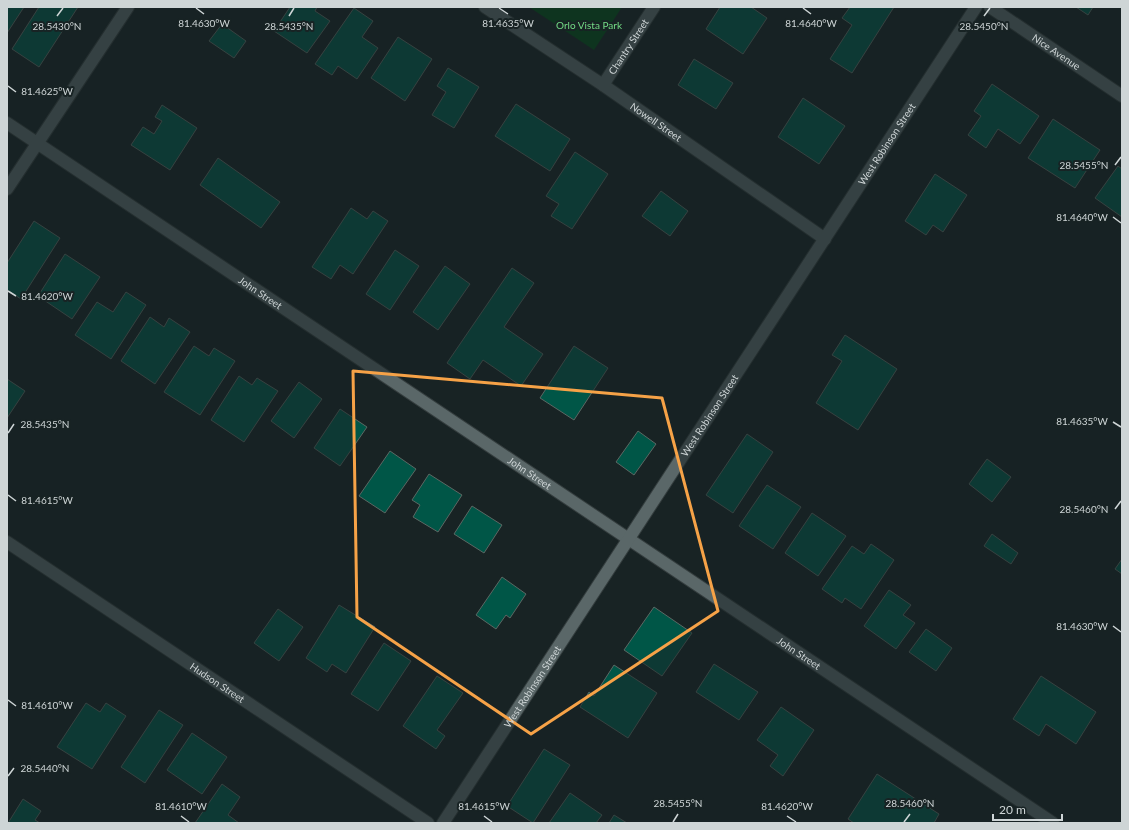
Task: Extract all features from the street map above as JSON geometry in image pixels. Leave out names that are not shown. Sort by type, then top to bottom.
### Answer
[{"type":"street","points":[[7,189],[128,7]]},
{"type":"street","name":"Nowell Street","points":[[485,7],[603,85],[825,239]]},
{"type":"street","name":"Chantry Street","points":[[603,85],[654,7]]},
{"type":"street","name":"West Robinson Street","points":[[443,823],[976,7]]},
{"type":"street","name":"Nice Avenue","points":[[990,7],[1122,96]]},
{"type":"street","name":"John Street","points":[[7,123],[1053,823]]},
{"type":"street","name":"Hudson Street","points":[[7,542],[428,823]]},
{"type":"highlighted area","points":[[353,371],[662,398],[718,611],[531,734],[357,617]]},
{"type":"green space","name":"Orlo Vista Park","points":[[529,7],[622,7],[594,50]]},
{"type":"building","points":[[7,7],[24,7],[7,33]]},
{"type":"building","points":[[39,7],[78,7],[39,67],[12,49]]},
{"type":"building","points":[[290,7],[317,7],[315,11],[330,21],[307,53],[274,31]]},
{"type":"building","points":[[720,7],[751,7],[767,18],[743,54],[706,29]]},
{"type":"building","points":[[850,7],[894,7],[852,73],[830,59],[852,25],[842,18]]},
{"type":"building","points":[[1076,7],[1093,7],[1088,15]]},
{"type":"building","points":[[354,8],[373,21],[362,37],[378,48],[357,79],[338,66],[332,75],[315,64]]},
{"type":"building","points":[[222,24],[246,41],[234,58],[209,41]]},
{"type":"building","points":[[398,37],[432,59],[405,101],[371,78]]},
{"type":"building","points":[[694,59],[733,83],[716,109],[678,85]]},
{"type":"building","points":[[448,68],[479,87],[454,128],[432,115],[446,92],[437,86]]},
{"type":"building","points":[[992,84],[1039,116],[1020,144],[998,129],[986,148],[968,135],[981,116],[974,111]]},
{"type":"building","points":[[803,98],[845,126],[819,164],[778,137]]},
{"type":"building","points":[[516,104],[570,139],[550,171],[495,136]]},
{"type":"building","points":[[162,105],[197,128],[170,170],[131,145],[143,127],[154,134],[162,121],[155,117]]},
{"type":"building","points":[[1053,119],[1100,150],[1075,188],[1028,158]]},
{"type":"building","points":[[575,152],[608,174],[572,229],[551,216],[559,204],[546,196]]},
{"type":"building","points":[[218,158],[280,202],[261,228],[200,185]]},
{"type":"building","points":[[1118,166],[1122,169],[1122,217],[1095,198]]},
{"type":"building","points":[[935,174],[967,195],[943,232],[933,225],[926,235],[905,221]]},
{"type":"building","points":[[661,191],[688,211],[670,236],[642,216]]},
{"type":"building","points":[[351,208],[367,219],[373,211],[388,221],[353,274],[340,265],[331,279],[312,267]]},
{"type":"building","points":[[34,221],[60,238],[21,299],[7,290],[7,263]]},
{"type":"building","points":[[395,250],[419,266],[390,310],[366,294]]},
{"type":"building","points":[[65,254],[100,277],[72,319],[38,296]]},
{"type":"building","points":[[445,266],[470,284],[438,330],[413,312]]},
{"type":"building","points":[[512,268],[534,283],[504,327],[543,354],[521,386],[483,360],[470,379],[447,363]]},
{"type":"building","points":[[126,292],[146,305],[111,359],[75,335],[97,302],[113,312]]},
{"type":"building","points":[[150,317],[164,327],[169,318],[190,332],[155,384],[121,361]]},
{"type":"building","points":[[845,335],[897,369],[858,430],[816,403],[842,361],[832,355]]},
{"type":"building","points":[[194,346],[209,356],[214,348],[235,361],[200,415],[164,392]]},
{"type":"building","points":[[574,346],[608,368],[574,420],[540,398]]},
{"type":"building","points":[[239,376],[252,385],[257,378],[278,391],[244,442],[211,420]]},
{"type":"building","points":[[7,379],[25,391],[7,418]]},
{"type":"building","points":[[299,382],[322,399],[294,438],[271,421]]},
{"type":"building","points":[[340,409],[367,427],[340,466],[314,448]]},
{"type":"building","points":[[638,431],[656,444],[634,475],[616,462]]},
{"type":"building","points":[[747,434],[773,452],[733,513],[706,495]]},
{"type":"building","points":[[390,451],[416,469],[385,513],[359,496]]},
{"type":"building","points":[[987,459],[1011,477],[992,502],[969,484]]},
{"type":"building","points":[[429,474],[462,495],[438,532],[413,517],[420,505],[412,500]]},
{"type":"building","points":[[767,485],[801,507],[773,549],[739,526]]},
{"type":"building","points":[[472,506],[502,525],[484,553],[454,534]]},
{"type":"building","points":[[812,513],[846,536],[818,576],[785,553]]},
{"type":"building","points":[[992,534],[1018,553],[1011,564],[984,546]]},
{"type":"building","points":[[871,544],[894,560],[861,609],[845,598],[842,603],[822,589],[852,546],[864,554]]},
{"type":"building","points":[[1122,559],[1122,574],[1115,569]]},
{"type":"building","points":[[502,577],[526,594],[510,618],[506,615],[496,629],[476,615]]},
{"type":"building","points":[[889,590],[911,605],[903,615],[915,623],[896,649],[864,626]]},
{"type":"building","points":[[339,605],[375,627],[346,673],[332,664],[327,672],[306,658]]},
{"type":"building","points":[[654,607],[692,633],[662,676],[624,650]]},
{"type":"building","points":[[278,609],[303,627],[279,661],[254,643]]},
{"type":"building","points":[[926,629],[952,648],[936,671],[909,652]]},
{"type":"building","points":[[384,643],[411,661],[378,711],[351,694]]},
{"type":"building","points":[[714,664],[758,692],[739,720],[696,692]]},
{"type":"building","points":[[614,665],[657,693],[628,738],[580,707],[589,692],[594,696]]},
{"type":"building","points":[[437,676],[463,693],[437,730],[445,736],[436,749],[403,726]]},
{"type":"building","points":[[1041,676],[1096,712],[1076,744],[1046,724],[1039,736],[1013,719]]},
{"type":"building","points":[[86,703],[100,712],[106,703],[126,716],[92,769],[57,747]]},
{"type":"building","points":[[781,707],[814,730],[783,776],[770,766],[778,755],[757,740]]},
{"type":"building","points":[[159,710],[183,725],[145,783],[121,767]]},
{"type":"building","points":[[192,733],[227,757],[202,794],[167,770]]},
{"type":"building","points":[[544,749],[570,765],[533,823],[507,806]]},
{"type":"building","points":[[877,774],[939,814],[934,823],[854,823],[848,819]]},
{"type":"building","points":[[222,784],[240,797],[228,815],[239,823],[195,823]]},
{"type":"building","points":[[570,793],[602,815],[596,823],[549,823]]},
{"type":"building","points":[[23,799],[41,811],[35,820],[40,823],[8,823]]},
{"type":"building","points":[[614,815],[627,823],[609,823]]}]
